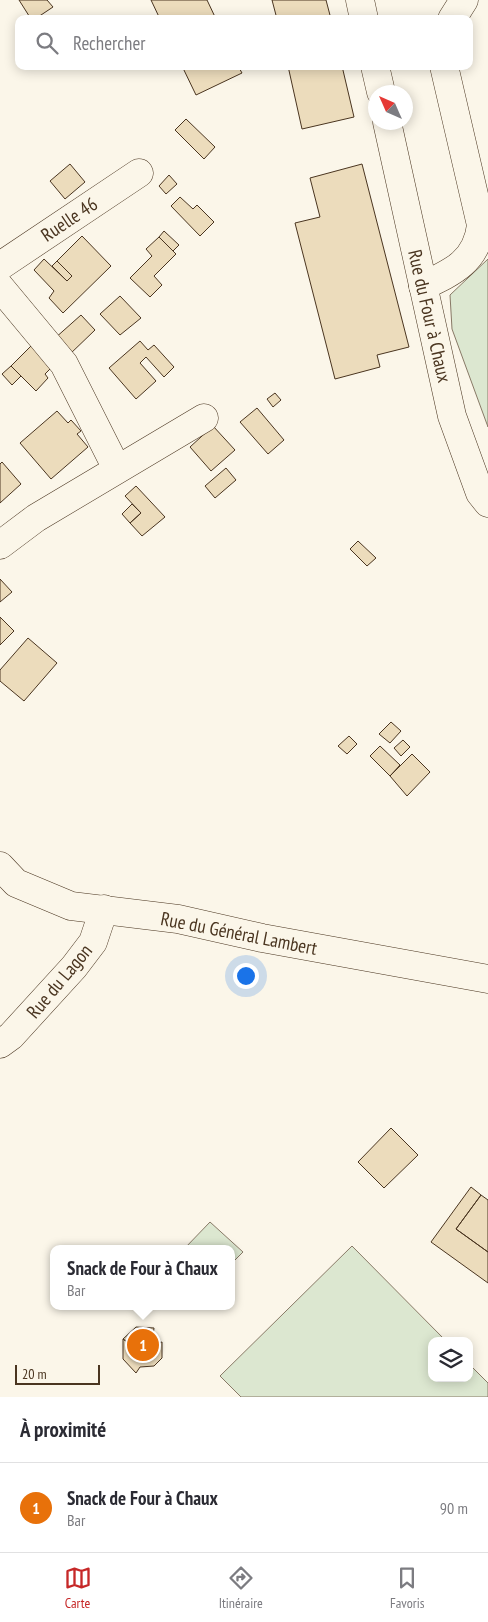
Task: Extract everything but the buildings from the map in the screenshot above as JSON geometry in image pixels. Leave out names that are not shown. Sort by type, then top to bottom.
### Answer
[{"type":"street","points":[[360,0],[363,15]]},
{"type":"street","points":[[455,15],[464,0]]},
{"type":"street","points":[[376,70],[379,85]]},
{"type":"street","points":[[423,286],[447,275],[470,256],[479,242],[482,225],[445,70]]},
{"type":"street","name":"Rue du Four à Chaux","points":[[389,130],[452,416],[480,493],[488,504]]},
{"type":"street","name":"Ruelle 46","points":[[0,266],[139,173]]},
{"type":"street","points":[[0,287],[64,364],[117,469]]},
{"type":"street","points":[[0,545],[36,518],[204,418]]},
{"type":"street","name":"Rue du Général Lambert","points":[[0,866],[16,883],[71,906],[104,908],[178,919],[271,940],[488,979]]},
{"type":"street","name":"Rue du Lagon","points":[[0,1044],[11,1036],[74,967],[93,942],[104,908]]},
{"type":"green space","points":[[488,259],[488,427],[452,329],[450,295]]},
{"type":"green space","points":[[210,1222],[243,1252],[235,1260],[235,1245],[188,1245]]},
{"type":"green space","points":[[352,1246],[442,1337],[428,1337],[428,1382],[473,1382],[473,1368],[488,1383],[488,1397],[241,1397],[220,1376]]},
{"type":"place","name":"Snack de Four à Chaux","points":[[143,1345]]}]
